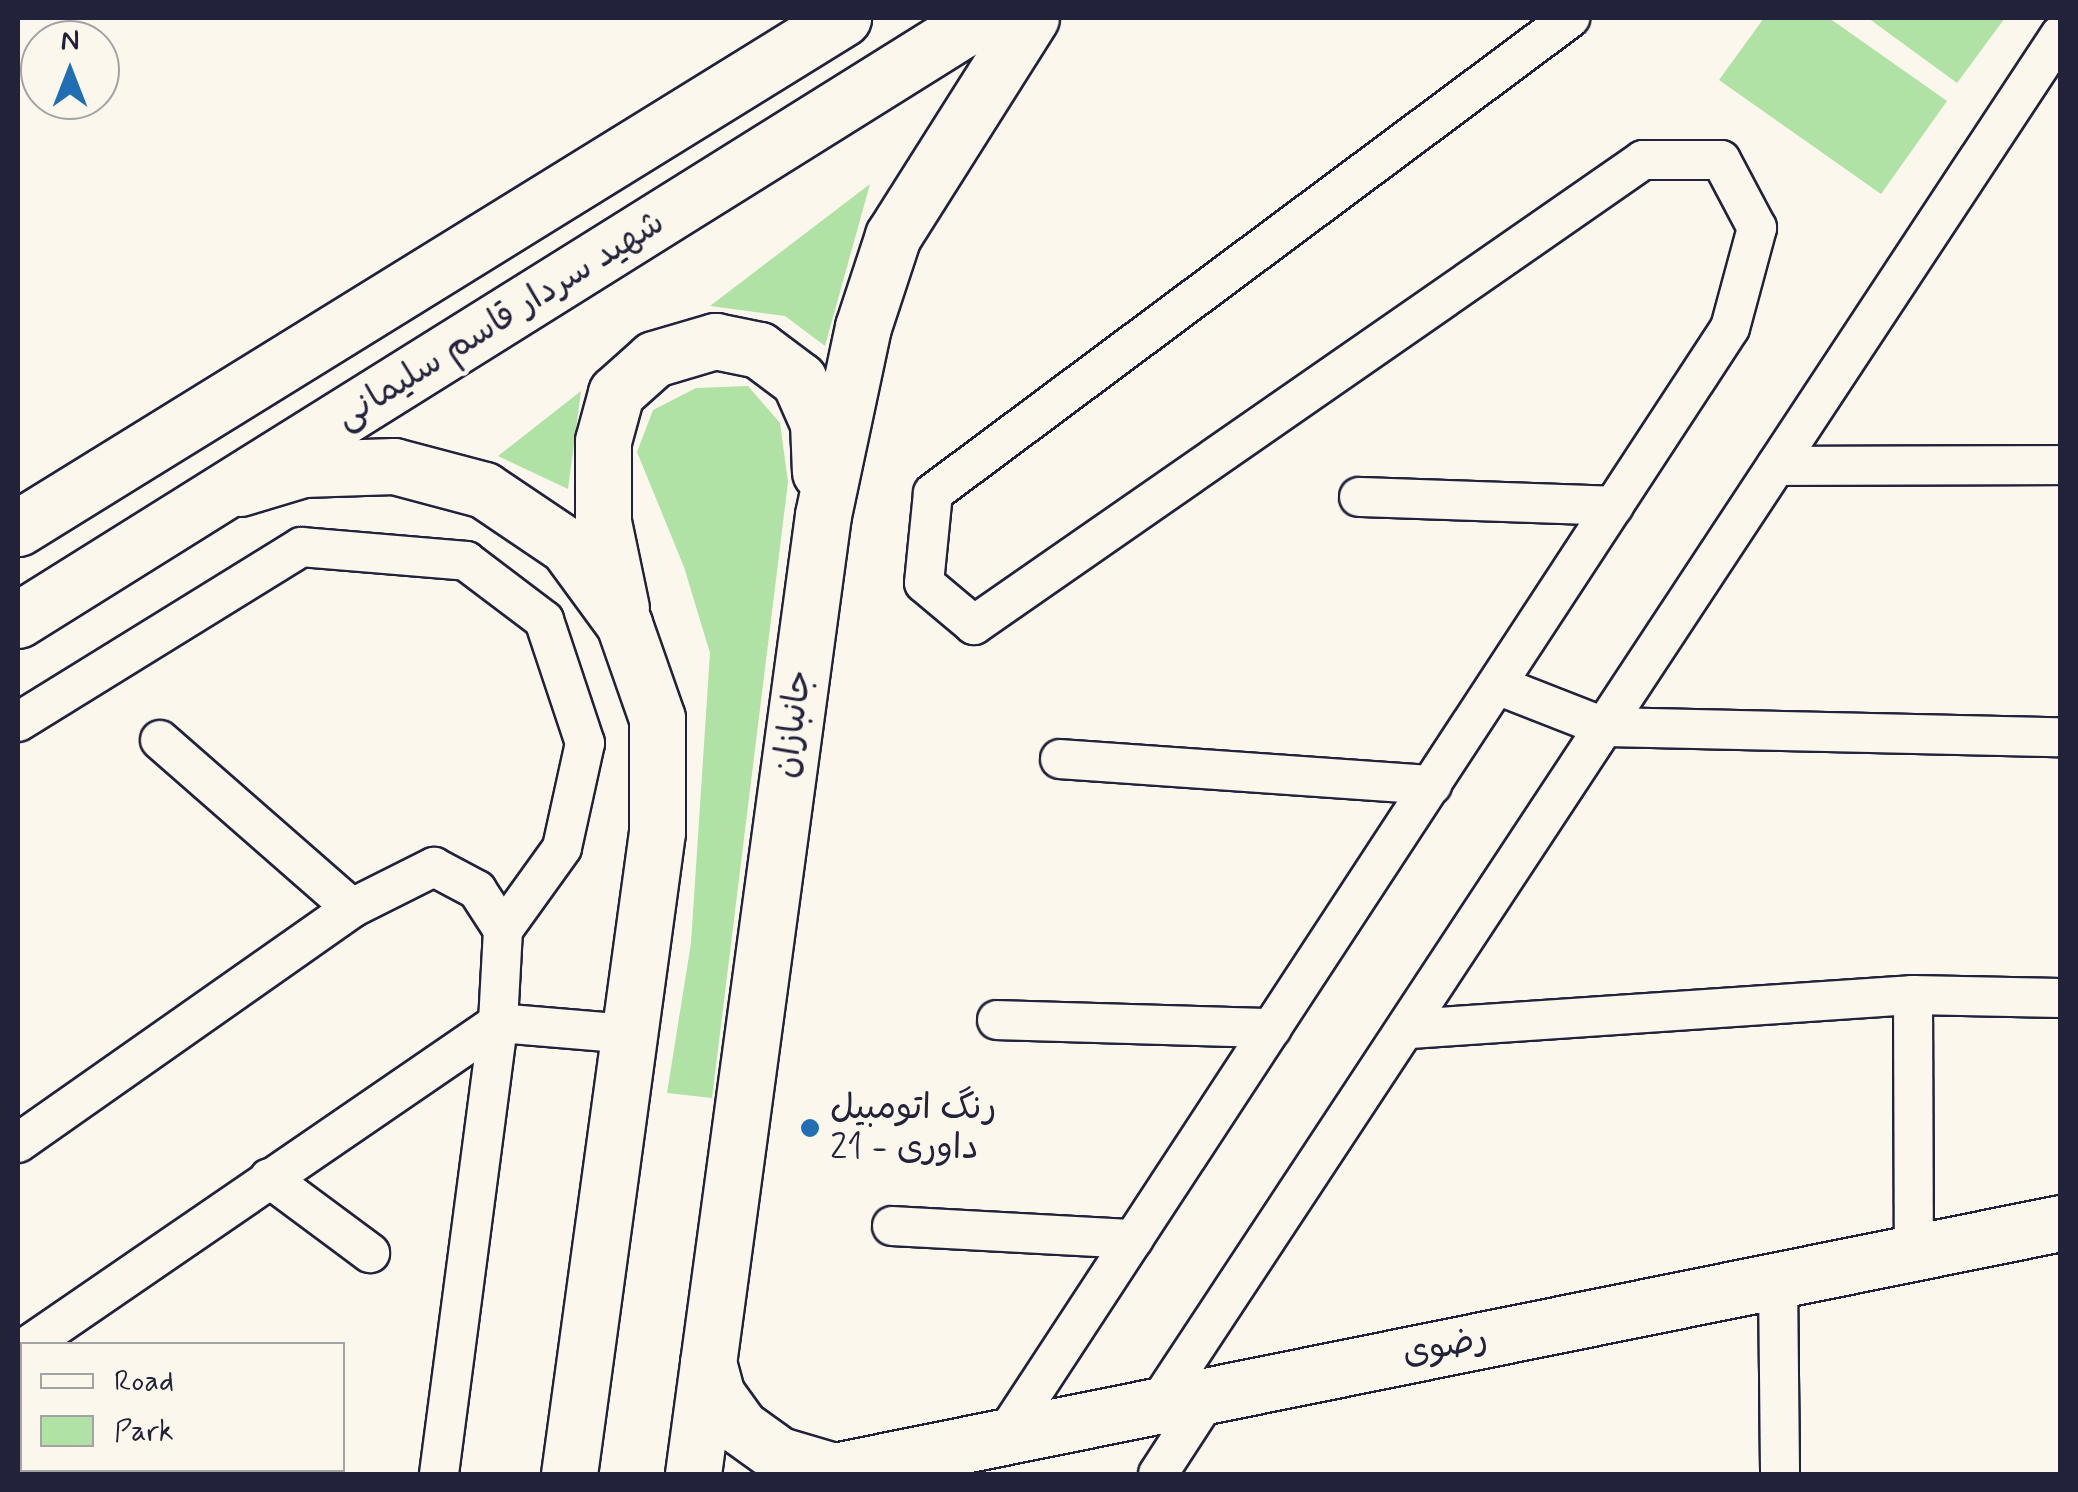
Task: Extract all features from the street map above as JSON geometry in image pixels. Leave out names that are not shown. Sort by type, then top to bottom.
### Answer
[{"type":"main road","points":[[18,528],[842,18]]},
{"type":"main road","name":"شهید سردار قاسم سلیمانی","points":[[18,620],[981,18]]},
{"type":"main road","name":"جانبازان","points":[[693,1474],[823,515],[863,327],[893,236],[1030,18]]},
{"type":"main road","points":[[569,1474],[657,832],[657,718],[624,624],[603,522],[603,441],[616,393],[654,359],[715,342],[759,350],[799,380],[818,423],[823,515]]},
{"type":"main road","points":[[218,495],[303,469],[394,466],[484,490],[567,546],[624,624]]},
{"type":"main road","name":"رضوی","points":[[825,1472],[2060,1222]]},
{"type":"main road","points":[[708,1362],[717,1395],[740,1427],[779,1455],[825,1472]]},
{"type":"street","points":[[1005,1435],[1730,328],[1757,228],[1720,160],[1643,160],[974,625],[924,584],[933,492],[1570,18]]},
{"type":"street","points":[[1158,1405],[1410,1029],[2060,35]]},
{"type":"street","points":[[1776,466],[2060,465]]},
{"type":"street","points":[[1359,497],[1614,506]]},
{"type":"street","points":[[18,722],[301,547],[466,561],[544,620],[585,743],[562,848],[503,930],[498,1023],[439,1474]]},
{"type":"street","points":[[1497,685],[1604,727],[2060,737]]},
{"type":"street","points":[[160,740],[352,908]]},
{"type":"street","points":[[1060,758],[1432,784]]},
{"type":"street","points":[[18,1143],[352,908],[434,867],[477,890],[503,930]]},
{"type":"street","points":[[1410,1029],[1914,995],[2060,998]]},
{"type":"street","points":[[1914,995],[1914,1252]]},
{"type":"street","points":[[997,1020],[1272,1028]]},
{"type":"street","points":[[33,1342],[498,1023],[630,1034]]},
{"type":"street","points":[[269,1178],[370,1254]]},
{"type":"street","points":[[892,1226],[1134,1239]]},
{"type":"street","points":[[1778,1280],[1780,1474]]},
{"type":"street","points":[[1158,1474],[1210,1394]]},
{"type":"green space","points":[[1764,18],[1829,18],[1947,101],[1881,194],[1719,80]]},
{"type":"green space","points":[[1868,18],[2005,18],[1957,83]]},
{"type":"green space","points":[[870,184],[825,346],[785,316],[710,306]]},
{"type":"green space","points":[[748,386],[780,423],[788,482],[712,1098],[667,1093],[691,943],[710,653],[684,567],[637,452],[653,410],[696,388]]},
{"type":"green space","points":[[581,391],[568,489],[498,456]]},
{"type":"place","name":"رنگ اتومبیل 21 - داوری","points":[[810,1128]]}]
